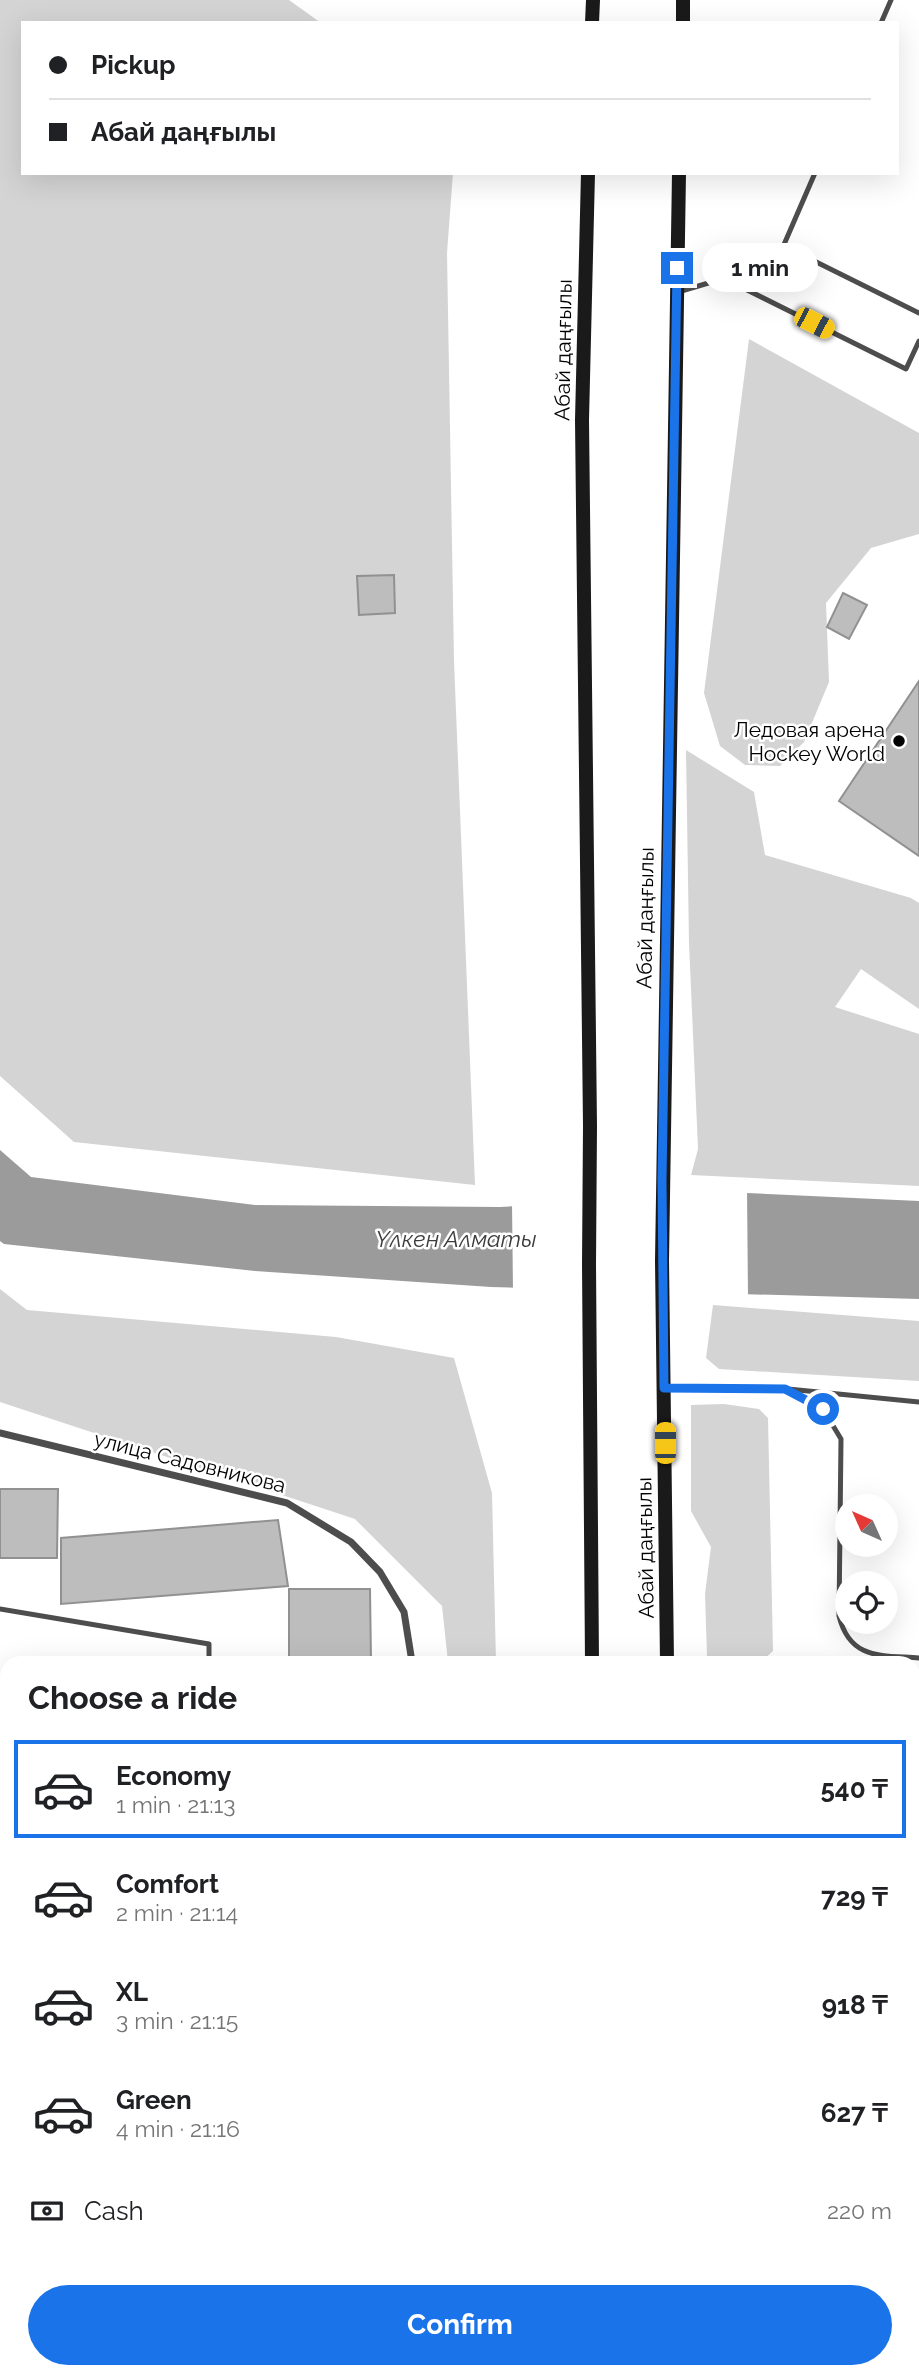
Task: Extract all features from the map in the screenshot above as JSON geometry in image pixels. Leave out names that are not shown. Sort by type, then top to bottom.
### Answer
[{"type":"main road","points":[[592,21],[593,0]]},
{"type":"main road","points":[[683,0],[683,21]]},
{"type":"main road","name":"Абай даңғылы","points":[[588,175],[582,420],[590,1126],[592,1656]]},
{"type":"main road","name":"Абай даңғылы","points":[[667,1656],[663,1127],[679,175]]},
{"type":"street","name":"улица Садовникова","points":[[0,1433],[287,1503],[351,1542],[380,1572],[404,1612],[411,1656]]},
{"type":"lane","points":[[882,21],[891,0]]},
{"type":"lane","points":[[676,292],[776,263],[815,175]]},
{"type":"lane","points":[[784,246],[919,313]]},
{"type":"lane","points":[[723,278],[906,369],[919,341]]},
{"type":"lane","points":[[664,1388],[785,1389],[919,1402]]},
{"type":"lane","points":[[785,1389],[823,1409],[841,1439],[839,1616],[843,1632],[855,1647],[871,1655],[887,1656]]},
{"type":"lane","points":[[0,1608],[209,1644],[209,1656]]},
{"type":"shaded area","points":[[0,0],[289,0],[318,21],[21,21],[21,175],[453,175],[447,253],[454,661],[475,1185],[74,1142],[0,1076]]},
{"type":"shaded area","points":[[749,339],[919,433],[919,534],[871,548],[826,603],[829,682],[804,742],[780,766],[745,765],[720,746],[704,693]]},
{"type":"shaded area","points":[[686,750],[754,792],[765,855],[911,898],[919,903],[919,1009],[861,969],[835,1007],[919,1034],[919,1186],[691,1175],[698,1149],[689,943]]},
{"type":"shaded area","points":[[0,1289],[27,1310],[336,1337],[454,1358],[492,1493],[496,1656],[447,1656],[442,1606],[355,1519],[0,1402]]},
{"type":"shaded area","points":[[713,1305],[919,1321],[919,1381],[719,1369],[706,1358]]},
{"type":"shaded area","points":[[724,1404],[759,1409],[768,1418],[773,1651],[768,1656],[707,1656],[705,1594],[711,1547],[691,1511],[691,1405]]},
{"type":"water","name":"Үлкен Алматы","points":[[0,1150],[31,1177],[255,1205],[500,1207],[747,1193],[919,1201],[919,1299],[491,1287],[255,1271],[4,1244],[0,1241]]},
{"type":"pier","points":[[747,1189],[748,1298],[513,1291],[512,1203]]},
{"type":"building","points":[[394,575],[395,613],[359,615],[357,576]]},
{"type":"building","points":[[843,593],[867,605],[849,639],[827,627]]},
{"type":"building","name":"Ледовая арена Hockey World","points":[[919,681],[919,856],[839,801]]},
{"type":"building","points":[[0,1489],[58,1489],[57,1558],[0,1558]]},
{"type":"building","points":[[278,1520],[288,1586],[61,1604],[61,1538]]},
{"type":"building","points":[[289,1589],[370,1589],[371,1656],[289,1656]]},
{"type":"place","name":"Ледовая арена Hockey World","points":[[899,741]]},
{"type":"route","points":[[677,268],[662,1180],[664,1388],[785,1389],[823,1409]]}]
